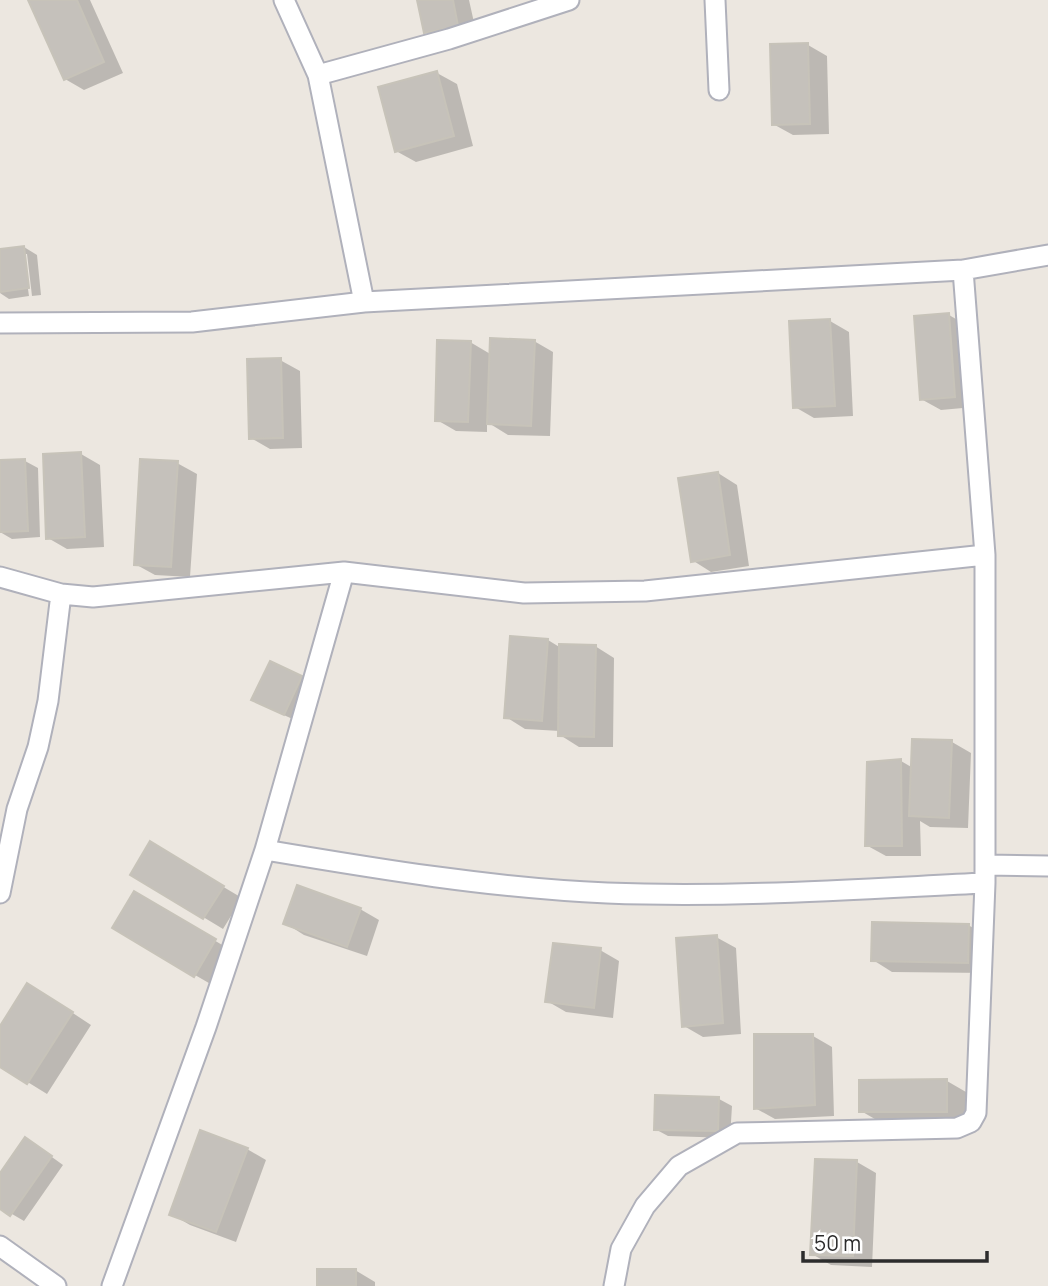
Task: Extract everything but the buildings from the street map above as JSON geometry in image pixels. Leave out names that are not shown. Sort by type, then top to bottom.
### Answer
[{"type":"street","points":[[284,0],[318,75],[364,302]]},
{"type":"street","points":[[318,75],[449,39],[569,0]]},
{"type":"street","points":[[715,0],[719,90]]},
{"type":"street","points":[[0,323],[192,322],[364,302],[963,270],[1048,255]]},
{"type":"street","points":[[614,1286],[621,1249],[645,1206],[679,1166],[737,1133],[957,1128],[971,1122],[978,1100],[985,874],[985,555],[963,270]]},
{"type":"street","points":[[0,577],[61,594],[93,597],[344,572],[524,593],[645,591],[985,555]]},
{"type":"street","points":[[112,1286],[206,1027],[265,850],[344,572]]},
{"type":"street","points":[[0,893],[17,809],[38,747],[48,701],[61,594]]},
{"type":"street","points":[[265,850],[431,877],[607,893],[800,892],[1048,866]]},
{"type":"street","points":[[0,1246],[56,1286]]}]
